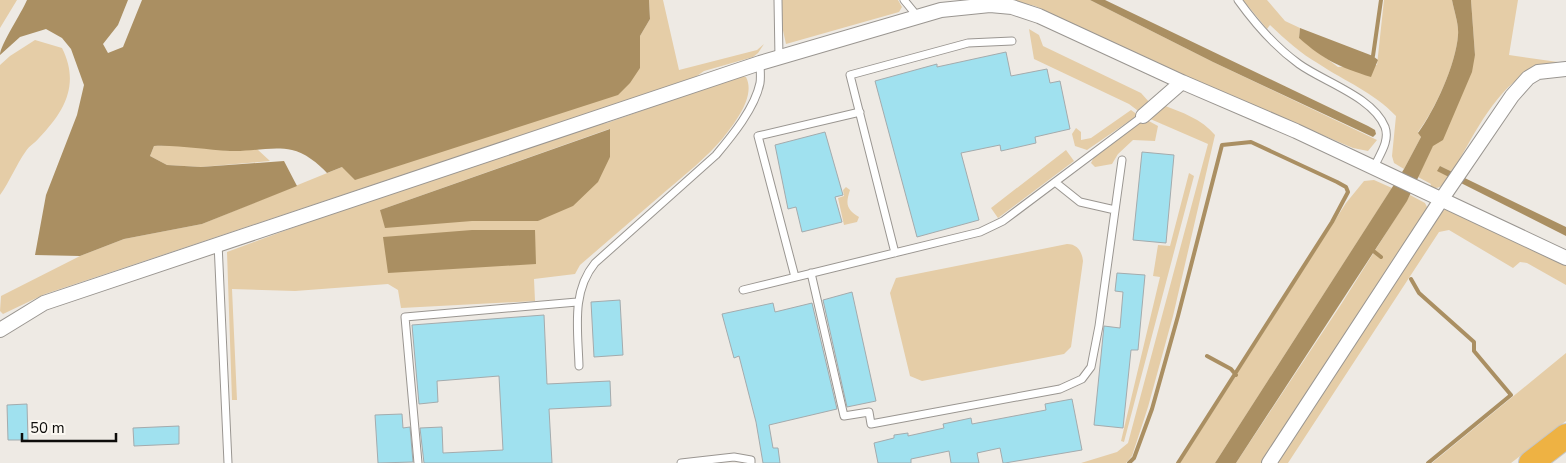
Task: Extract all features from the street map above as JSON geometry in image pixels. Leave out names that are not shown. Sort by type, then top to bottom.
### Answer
[{"type":"highway","points":[[1531,463],[1566,436]]},
{"type":"highway","points":[[1554,463],[1566,454]]},
{"type":"street","points":[[0,330],[44,303],[218,243],[760,63],[941,10],[990,5],[1012,7],[1039,16],[1380,170],[1566,258]]},
{"type":"street","points":[[1269,463],[1441,200],[1512,96],[1528,78],[1538,72],[1566,70]]},
{"type":"street","points":[[1143,116],[1182,82]]},
{"type":"lane","points":[[778,0],[779,58]]},
{"type":"lane","points":[[904,0],[918,17]]},
{"type":"lane","points":[[1238,0],[1256,25],[1279,49],[1301,66],[1354,96],[1378,115],[1385,128],[1386,142],[1380,170]]},
{"type":"lane","points":[[895,253],[850,75],[968,43],[1012,41]]},
{"type":"lane","points":[[579,366],[577,302],[586,273],[595,262],[716,155],[734,135],[748,111],[760,83],[760,63]]},
{"type":"lane","points":[[795,277],[758,136],[860,112]]},
{"type":"lane","points":[[743,290],[980,232],[1003,221],[1143,116]]},
{"type":"lane","points":[[811,273],[844,416],[869,412],[871,424],[1060,390],[1082,380],[1091,367],[1099,326],[1122,160]]},
{"type":"lane","points":[[1055,182],[1080,202],[1115,210]]},
{"type":"lane","points":[[218,243],[228,463]]},
{"type":"lane","points":[[418,463],[405,317],[577,302]]},
{"type":"lane","points":[[681,463],[734,457],[751,460],[751,463]]},
{"type":"shaded area","points":[[0,0],[17,0],[0,28]]},
{"type":"shaded area","points":[[27,0],[128,0],[118,25],[103,44],[108,53],[123,47],[142,0],[649,0],[650,19],[640,36],[640,68],[630,83],[618,95],[355,180],[342,167],[327,173],[311,159],[292,150],[230,151],[154,146],[150,156],[167,165],[201,167],[284,161],[297,186],[202,224],[124,239],[80,256],[35,255],[46,195],[77,115],[84,85],[71,49],[62,38],[46,29],[20,37],[0,55],[3,44]]},
{"type":"shaded area","points":[[649,0],[663,0],[679,70],[757,50],[764,44],[753,57],[704,71],[694,78],[45,294],[3,314],[0,311],[1,296],[80,256],[124,239],[202,224],[342,167],[640,68],[640,36],[650,19]]},
{"type":"shaded area","points":[[782,0],[898,0],[902,7],[899,12],[786,44],[782,26]]},
{"type":"shaded area","points":[[1010,0],[1090,0],[1213,62],[1377,140],[1368,151],[1353,148],[1193,80],[1035,6]]},
{"type":"shaded area","points":[[1090,0],[1105,0],[1368,126],[1375,130],[1376,134],[1373,137],[1213,62]]},
{"type":"shaded area","points":[[1243,0],[1267,0],[1285,21],[1300,28],[1299,38],[1338,67],[1377,65],[1384,0],[1452,0],[1458,31],[1453,59],[1444,86],[1425,123],[1418,132],[1421,137],[1404,169],[1394,163],[1392,156],[1396,116],[1378,100],[1306,55],[1270,25],[1267,29]]},
{"type":"shaded area","points":[[1452,0],[1471,0],[1475,55],[1472,72],[1443,140],[1433,146],[1407,201],[1236,463],[1215,463],[1404,169],[1421,137],[1418,133],[1444,86],[1456,47],[1458,26]]},
{"type":"shaded area","points":[[1471,0],[1518,0],[1509,55],[1565,63],[1532,70],[1506,89],[1486,115],[1452,172],[1440,166],[1449,177],[1441,186],[1433,188],[1430,187],[1431,184],[1418,177],[1475,55]]},
{"type":"shaded area","points":[[1300,28],[1373,56],[1378,60],[1371,77],[1341,66],[1316,52],[1299,38]]},
{"type":"shaded area","points":[[1029,29],[1039,35],[1043,46],[1141,93],[1150,103],[1141,113],[1129,104],[1034,59]]},
{"type":"shaded area","points":[[35,40],[62,48],[70,73],[67,96],[56,118],[26,151],[0,195],[0,65],[10,56]]},
{"type":"shaded area","points":[[739,76],[746,77],[748,92],[743,109],[733,125],[710,152],[580,265],[575,274],[534,279],[535,301],[401,308],[398,290],[388,284],[295,291],[232,289],[237,400],[232,400],[227,252],[368,200],[597,124],[607,123]],"holes":[[[609,129],[610,157],[538,221],[472,221],[380,210]]]},
{"type":"shaded area","points":[[1163,105],[1198,120],[1215,135],[1173,316],[1148,407],[1132,456],[1126,463],[1081,463],[1117,452],[1128,443],[1208,144],[1148,118]]},
{"type":"shaded area","points":[[1131,110],[1138,115],[1087,150],[1075,146],[1072,134],[1076,128],[1081,132],[1081,140],[1091,138]]},
{"type":"shaded area","points":[[1145,119],[1158,126],[1155,141],[1133,140],[1118,154],[1112,164],[1095,167],[1091,163],[1094,157]]},
{"type":"shaded area","points":[[610,129],[610,157],[598,182],[573,206],[538,221],[472,221],[385,228],[380,210]]},
{"type":"shaded area","points":[[178,145],[232,151],[257,149],[270,161],[201,167],[167,165],[150,156],[154,146]]},
{"type":"shaded area","points":[[1066,150],[1074,161],[998,218],[991,208]]},
{"type":"shaded area","points":[[1440,166],[1566,227],[1566,236],[1437,171]]},
{"type":"shaded area","points":[[1189,173],[1194,176],[1124,442],[1121,441],[1160,277],[1153,276],[1158,245],[1170,246]]},
{"type":"shaded area","points":[[1374,180],[1392,188],[1215,463],[1180,463],[1346,203],[1364,181]]},
{"type":"shaded area","points":[[846,187],[850,190],[848,206],[859,217],[857,222],[844,225],[838,198],[844,196],[843,190]]},
{"type":"shaded area","points":[[1410,195],[1425,203],[1427,207],[1426,213],[1262,463],[1236,463],[1342,303]]},
{"type":"shaded area","points":[[1446,209],[1566,264],[1566,285],[1527,263],[1520,262],[1513,268],[1449,230],[1439,232],[1288,463],[1276,463],[1441,212]]},
{"type":"shaded area","points":[[472,230],[535,230],[536,264],[388,273],[383,237]]},
{"type":"shaded area","points":[[1067,244],[1074,245],[1078,249],[1083,261],[1071,347],[1064,354],[922,381],[910,376],[890,293],[896,278]]},
{"type":"shaded area","points":[[1566,353],[1566,421],[1511,463],[1432,463]]},
{"type":"building","points":[[1006,52],[1011,76],[1047,69],[1050,83],[1060,81],[1070,129],[1035,137],[1036,143],[1001,151],[1000,145],[961,153],[979,220],[917,237],[875,81],[937,64],[937,67]]},
{"type":"building","points":[[825,132],[843,195],[835,197],[842,222],[802,232],[796,207],[788,209],[775,145]]},
{"type":"building","points":[[1142,152],[1174,155],[1166,243],[1133,240]]},
{"type":"building","points":[[1117,273],[1145,275],[1138,350],[1131,350],[1123,428],[1094,425],[1104,326],[1120,328],[1123,292],[1115,291]]},
{"type":"building","points":[[852,292],[876,401],[847,407],[823,300]]},
{"type":"building","points":[[620,300],[623,355],[594,357],[591,302]]},
{"type":"building","points":[[773,303],[775,312],[812,303],[837,409],[769,425],[773,448],[778,448],[780,463],[763,463],[756,422],[739,356],[734,358],[722,314]]},
{"type":"building","points":[[544,315],[547,384],[610,381],[611,406],[549,409],[552,463],[424,463],[420,428],[442,427],[443,453],[503,450],[499,376],[437,381],[438,402],[419,404],[412,325]]},
{"type":"building","points":[[1072,399],[1082,450],[1005,463],[1003,463],[1000,448],[977,453],[979,463],[951,463],[949,451],[911,459],[911,463],[878,463],[874,443],[894,438],[894,435],[908,433],[908,436],[944,428],[943,424],[971,418],[972,424],[1046,410],[1045,404]]},
{"type":"building","points":[[27,404],[28,440],[8,440],[7,405]]},
{"type":"building","points":[[402,414],[403,428],[410,427],[413,462],[378,463],[375,415]]},
{"type":"building","points":[[179,426],[179,444],[134,446],[133,428]]},
{"type":"waterway","points":[[1373,56],[1381,0]]},
{"type":"waterway","points":[[1129,463],[1134,458],[1152,409],[1222,145],[1251,142],[1337,182],[1346,187],[1348,192],[1332,222],[1178,463]]},
{"type":"waterway","points":[[1371,249],[1381,257]]},
{"type":"waterway","points":[[1411,279],[1419,293],[1474,342],[1474,351],[1511,395],[1428,463]]},
{"type":"waterway","points":[[1207,356],[1231,369],[1236,375]]}]
